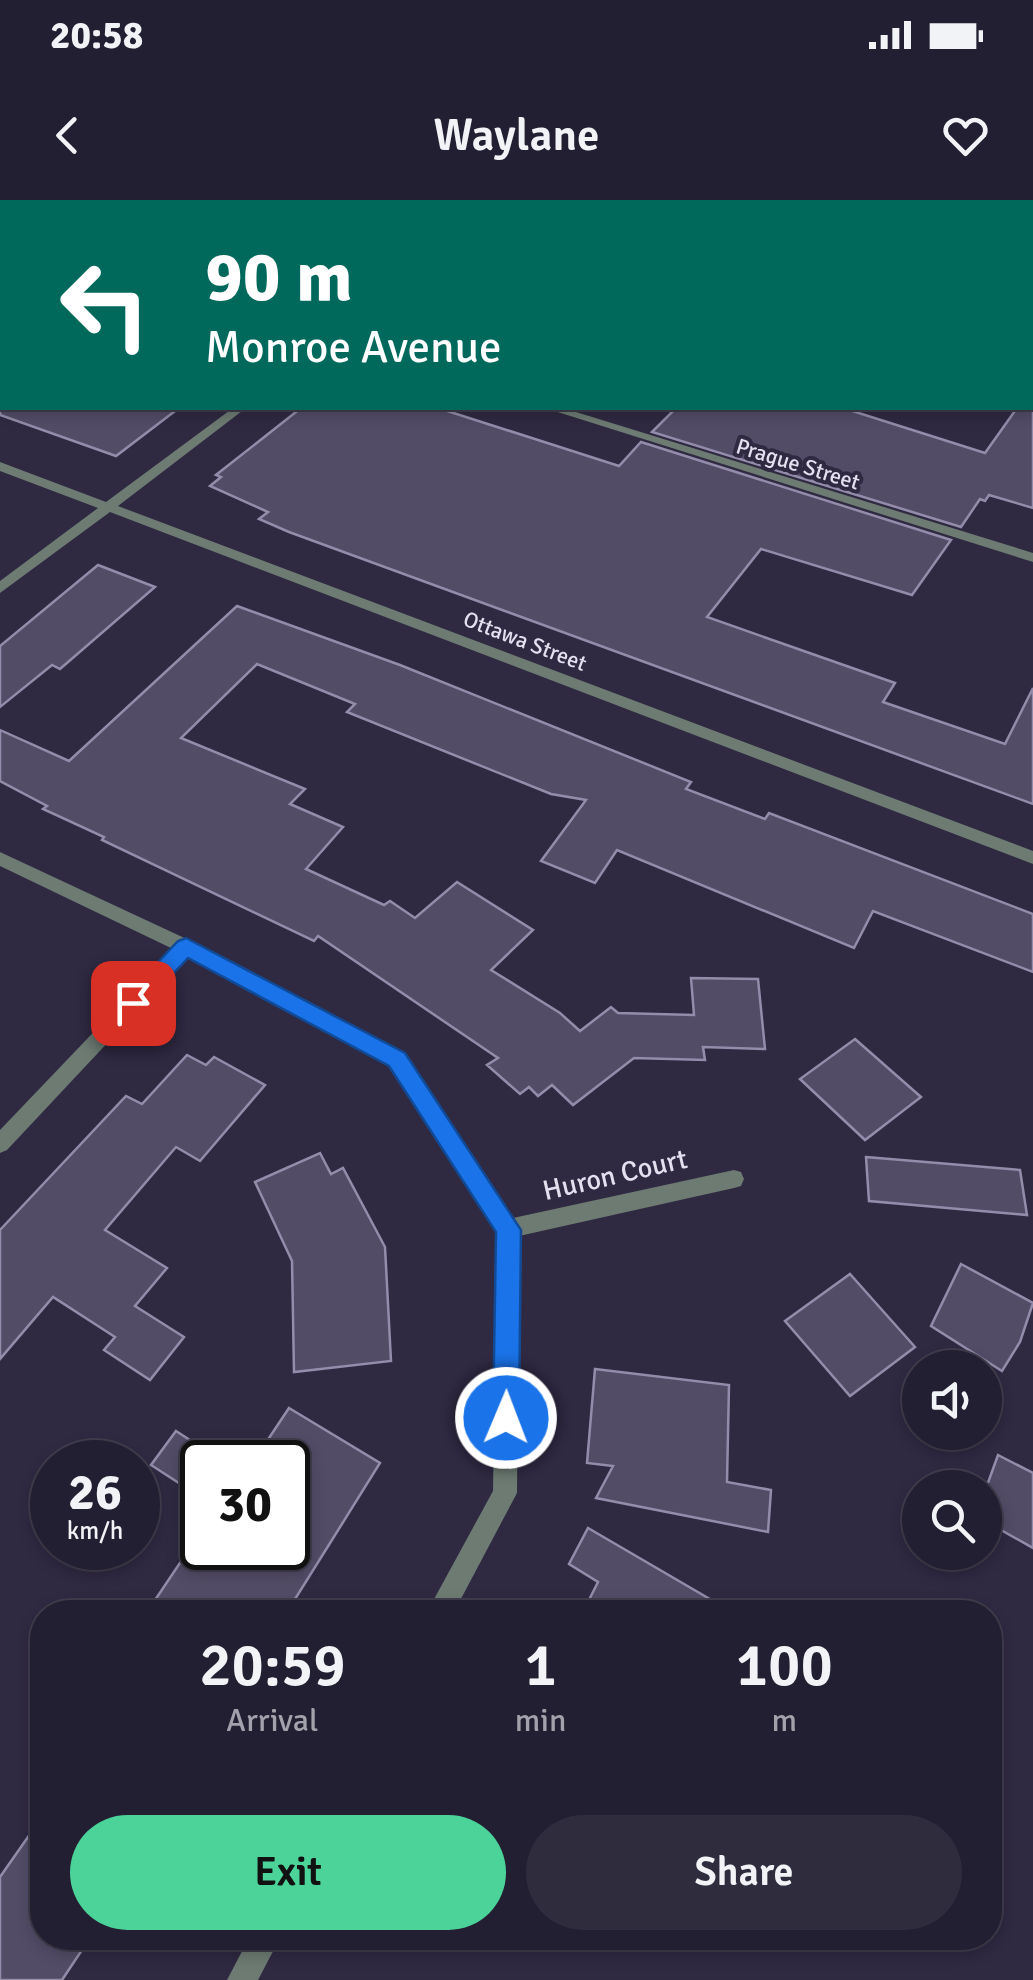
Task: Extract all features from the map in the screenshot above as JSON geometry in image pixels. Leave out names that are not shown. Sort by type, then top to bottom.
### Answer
[{"type":"street","points":[[0,588],[237,410]]},
{"type":"street","name":"Prague Street","points":[[557,410],[1033,558]]},
{"type":"street","name":"Ottawa Street","points":[[0,466],[1033,858]]},
{"type":"street","points":[[0,858],[186,946],[397,1059],[508,1230],[505,1493],[447,1600]]},
{"type":"street","points":[[0,1144],[186,946]]},
{"type":"street","name":"Huron Court","points":[[508,1230],[734,1179]]},
{"type":"street","points":[[242,1980],[258,1950]]},
{"type":"building","points":[[0,410],[176,410],[116,456],[0,415]]},
{"type":"building","points":[[298,410],[444,410],[619,466],[641,442],[951,540],[912,595],[761,549],[707,617],[895,683],[883,702],[1005,744],[1033,688],[1033,804],[289,532],[259,519],[268,512],[210,486],[221,477],[216,475]]},
{"type":"building","points":[[674,410],[849,410],[985,453],[1016,410],[1033,410],[1033,508],[989,495],[985,501],[980,499],[961,527],[652,432]]},
{"type":"building","points":[[98,565],[155,587],[60,669],[52,665],[0,707],[0,646]]},
{"type":"building","points":[[237,606],[400,665],[691,782],[686,789],[765,819],[769,813],[1033,914],[1033,972],[873,911],[854,948],[617,850],[595,883],[541,861],[586,800],[551,794],[347,712],[355,704],[257,664],[181,738],[305,789],[290,804],[343,827],[306,869],[384,905],[390,901],[415,918],[457,882],[533,930],[491,970],[560,1013],[580,1031],[611,1007],[618,1013],[694,1015],[691,978],[758,979],[765,1049],[703,1047],[705,1060],[634,1058],[573,1105],[552,1085],[538,1096],[529,1087],[520,1094],[487,1065],[498,1058],[318,936],[314,941],[102,840],[104,837],[43,809],[47,806],[0,781],[0,730],[69,761]]},
{"type":"building","points":[[855,1039],[921,1097],[865,1140],[800,1079]]},
{"type":"building","points":[[187,1055],[206,1065],[214,1057],[265,1085],[200,1161],[176,1147],[105,1230],[167,1268],[135,1306],[184,1337],[150,1380],[104,1350],[115,1337],[53,1297],[0,1359],[0,1230],[126,1096],[142,1104]]},
{"type":"building","points":[[320,1153],[331,1174],[343,1168],[385,1247],[391,1361],[294,1372],[292,1261],[255,1182]]},
{"type":"building","points":[[866,1157],[1020,1170],[1027,1215],[869,1201]]},
{"type":"building","points":[[961,1264],[1033,1303],[1020,1342],[1002,1371],[1002,1350],[969,1350],[931,1326]]},
{"type":"building","points":[[850,1274],[915,1347],[902,1350],[902,1357],[850,1396],[785,1321]]},
{"type":"building","points":[[595,1369],[729,1385],[727,1482],[771,1490],[768,1532],[596,1498],[613,1466],[587,1463]]},
{"type":"building","points":[[289,1408],[380,1463],[294,1600],[155,1600],[180,1563],[180,1570],[310,1570],[310,1440],[268,1440]]},
{"type":"building","points":[[176,1431],[190,1440],[180,1440],[180,1484],[160,1471],[160,1453]]},
{"type":"building","points":[[998,1455],[1033,1473],[1033,1548],[1002,1531],[1002,1470],[993,1470]]},
{"type":"building","points":[[588,1528],[711,1600],[589,1600],[598,1582],[569,1564]]},
{"type":"building","points":[[30,1834],[30,1950],[82,1950],[62,1980],[0,1980],[0,1877]]},
{"type":"route","points":[[133,1003],[186,946],[397,1059],[508,1230],[506,1418]]}]
